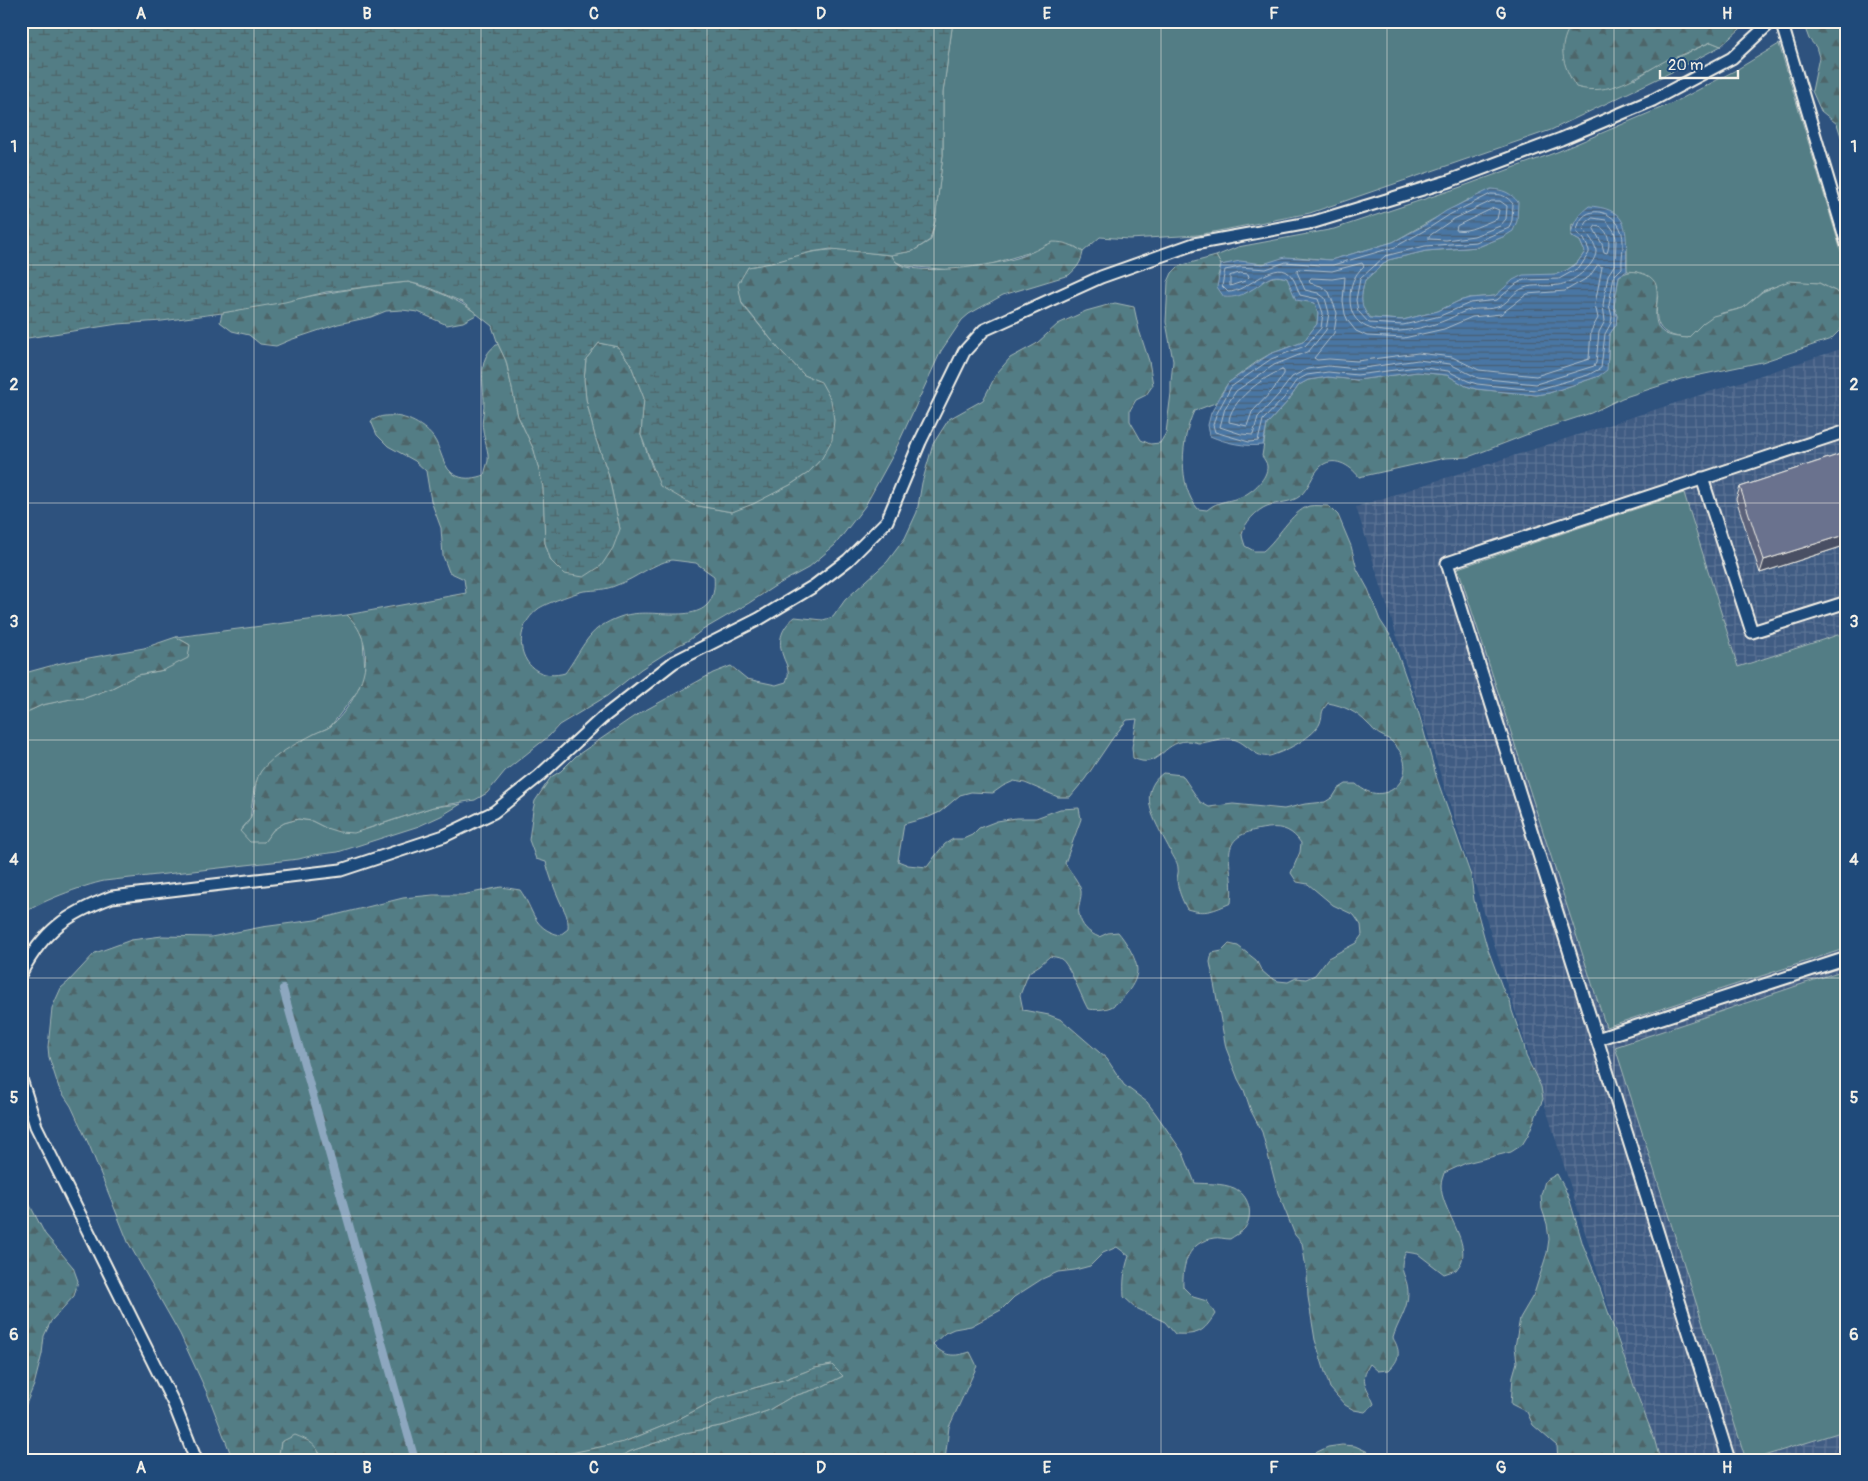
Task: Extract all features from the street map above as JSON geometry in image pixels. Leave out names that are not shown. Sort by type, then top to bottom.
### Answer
[{"type":"lane","points":[[21,973],[32,954],[59,923],[93,904],[112,898],[341,870],[444,836],[494,812],[539,776],[602,718],[674,662],[760,619],[814,586],[848,560],[886,521],[920,442],[964,352],[984,330],[1101,277],[1194,244],[1314,222],[1449,181],[1561,139],[1654,100],[1732,58],[1772,21]]},
{"type":"lane","points":[[1781,21],[1847,244]]},
{"type":"lane","points":[[1729,1460],[1447,563],[1847,431]]},
{"type":"lane","points":[[1702,478],[1752,632],[1847,602]]},
{"type":"lane","points":[[1596,1039],[1847,958]]},
{"type":"lane","points":[[21,1079],[36,1126],[174,1404],[196,1460]]},
{"type":"shaded area","points":[[1847,347],[1847,632],[1738,668],[1684,494],[1606,1027],[1847,948],[1847,969],[1615,1047],[1746,1460],[1657,1460],[1356,507]]},
{"type":"shaded area","points":[[1847,1430],[1847,1460],[1751,1460]]},
{"type":"green space","points":[[21,21],[953,21],[943,93],[943,155],[935,221],[930,240],[913,251],[891,255],[831,249],[748,267],[738,284],[742,304],[778,348],[804,375],[821,382],[831,400],[834,420],[832,440],[822,458],[808,473],[790,485],[753,504],[732,512],[693,505],[660,486],[641,435],[644,398],[630,363],[618,347],[599,343],[586,359],[584,379],[586,399],[595,437],[608,473],[620,529],[613,548],[601,566],[584,577],[564,574],[551,561],[545,543],[543,487],[534,450],[518,416],[506,361],[492,326],[462,302],[428,287],[408,282],[388,284],[326,292],[285,302],[222,313],[162,321],[118,324],[21,339]]},
{"type":"green space","points":[[953,21],[1574,21],[1570,27],[1635,79],[1667,59],[1678,57],[1711,42],[1721,46],[1680,68],[1551,130],[1310,213],[1198,235],[1129,239],[1100,237],[1083,252],[1074,246],[1031,252],[985,266],[951,270],[906,266],[896,262],[891,255],[913,251],[931,240],[935,221],[943,155],[943,93]]},
{"type":"green space","points":[[1574,21],[1749,21],[1721,46],[1711,42],[1668,59],[1622,83],[1600,89],[1588,89],[1576,87],[1564,62],[1563,46],[1568,30]]},
{"type":"green space","points":[[1834,21],[1847,21],[1847,155],[1837,124],[1821,111],[1812,91],[1819,57],[1816,47],[1809,39],[1805,28]]},
{"type":"green space","points":[[1779,44],[1847,271],[1847,297],[1819,283],[1789,282],[1762,291],[1743,308],[1722,313],[1703,323],[1688,338],[1677,337],[1663,331],[1657,320],[1658,294],[1638,272],[1627,271],[1627,248],[1572,224],[1571,236],[1580,241],[1585,252],[1577,263],[1567,270],[1504,289],[1495,296],[1470,298],[1438,311],[1403,320],[1370,318],[1362,304],[1362,291],[1365,280],[1388,260],[1426,251],[1478,247],[1505,236],[1469,199],[1393,242],[1331,260],[1297,257],[1263,264],[1240,262],[1221,265],[1216,256],[1238,247],[1334,229],[1458,188],[1557,152],[1675,102],[1736,70]]},
{"type":"green space","points":[[1053,242],[1065,243],[1083,252],[1076,268],[1069,275],[1003,295],[962,320],[941,351],[893,455],[865,506],[835,545],[808,568],[677,646],[641,669],[607,696],[559,725],[549,736],[505,771],[487,793],[475,800],[433,807],[354,833],[339,832],[312,821],[298,819],[284,823],[273,830],[264,842],[250,842],[240,831],[249,821],[252,814],[256,783],[261,771],[285,750],[331,726],[352,701],[359,687],[364,672],[364,642],[358,628],[347,615],[466,593],[464,579],[449,572],[443,556],[441,528],[431,501],[426,471],[415,461],[388,446],[377,435],[371,421],[391,416],[411,420],[433,437],[445,464],[452,473],[467,478],[484,475],[488,457],[482,427],[484,403],[483,370],[487,355],[498,344],[506,361],[518,416],[534,450],[543,487],[545,543],[551,561],[620,529],[608,473],[595,437],[586,399],[584,379],[586,359],[599,343],[618,347],[630,363],[644,398],[641,435],[653,470],[693,505],[732,512],[790,485],[808,473],[822,458],[821,383],[804,375],[778,348],[742,303],[737,284],[748,267],[819,251],[851,250],[891,255],[896,262],[906,267],[937,270],[955,269],[1017,258]],"holes":[[[672,560],[696,563],[714,576],[713,593],[708,604],[699,610],[674,614],[632,614],[606,623],[592,634],[565,673],[550,675],[539,672],[530,665],[524,655],[521,643],[523,631],[528,619],[541,607],[580,592],[613,587],[664,562]]]},
{"type":"green space","points":[[1216,256],[1221,265],[1218,276],[1243,294],[1269,278],[1287,278],[1301,298],[1315,303],[1318,313],[1317,324],[1303,342],[1270,354],[1258,361],[1228,383],[1215,403],[1194,411],[1186,435],[1183,461],[1184,475],[1191,499],[1198,509],[1207,510],[1216,504],[1243,496],[1251,491],[1262,479],[1267,471],[1267,466],[1262,456],[1267,424],[1288,401],[1299,385],[1308,380],[1328,377],[1357,380],[1417,372],[1447,375],[1466,386],[1476,389],[1536,395],[1549,393],[1599,376],[1608,360],[1609,335],[1616,325],[1617,316],[1614,306],[1619,276],[1627,273],[1641,273],[1650,277],[1655,282],[1657,289],[1656,321],[1659,328],[1668,335],[1688,338],[1713,316],[1743,308],[1762,292],[1789,281],[1819,283],[1847,297],[1847,323],[1831,339],[1762,362],[1681,379],[1622,398],[1591,413],[1536,431],[1468,457],[1445,458],[1359,477],[1346,465],[1336,462],[1325,463],[1317,470],[1300,496],[1293,500],[1263,508],[1252,517],[1243,530],[1242,536],[1245,546],[1254,551],[1263,551],[1302,509],[1309,506],[1329,506],[1338,515],[1351,546],[1357,569],[1368,589],[1380,620],[1392,638],[1419,714],[1437,779],[1471,876],[1474,900],[1487,947],[1504,992],[1510,1001],[1526,1056],[1541,1087],[1543,1099],[1522,1145],[1511,1152],[1466,1163],[1444,1173],[1441,1184],[1442,1194],[1461,1242],[1462,1260],[1456,1270],[1444,1274],[1418,1254],[1406,1252],[1403,1258],[1402,1269],[1408,1287],[1408,1299],[1393,1338],[1398,1351],[1397,1359],[1389,1370],[1378,1371],[1370,1364],[1366,1370],[1364,1380],[1374,1404],[1365,1412],[1354,1410],[1345,1405],[1330,1388],[1315,1340],[1302,1243],[1295,1235],[1278,1193],[1262,1132],[1251,1111],[1226,1048],[1210,962],[1212,953],[1222,951],[1229,944],[1238,946],[1256,960],[1261,970],[1269,977],[1278,981],[1288,982],[1296,978],[1306,979],[1315,975],[1328,958],[1356,943],[1362,935],[1361,925],[1354,915],[1333,905],[1308,884],[1297,882],[1291,873],[1300,852],[1301,843],[1291,832],[1278,828],[1250,832],[1238,837],[1232,844],[1230,853],[1231,903],[1205,912],[1187,909],[1178,887],[1177,864],[1156,823],[1150,802],[1150,792],[1154,782],[1163,773],[1182,775],[1200,802],[1209,807],[1233,804],[1284,809],[1325,802],[1346,784],[1356,784],[1367,791],[1378,794],[1397,786],[1403,778],[1405,768],[1403,756],[1395,745],[1378,734],[1355,713],[1328,703],[1323,711],[1320,723],[1312,733],[1292,747],[1267,756],[1258,754],[1241,742],[1226,738],[1203,743],[1187,741],[1178,743],[1171,746],[1155,759],[1142,761],[1133,758],[1132,747],[1137,719],[1127,720],[1070,797],[1058,797],[1025,783],[1014,781],[993,793],[971,792],[960,795],[940,812],[904,824],[898,861],[908,865],[927,867],[945,844],[953,839],[963,839],[972,835],[979,828],[997,821],[1016,818],[1036,818],[1060,809],[1079,808],[1081,819],[1065,863],[1080,887],[1080,918],[1086,928],[1099,937],[1108,933],[1118,932],[1133,955],[1137,970],[1136,975],[1128,992],[1111,1007],[1096,1010],[1088,1009],[1064,962],[1059,958],[1050,956],[1029,972],[1020,995],[1023,1010],[1049,1015],[1062,1020],[1107,1059],[1124,1085],[1147,1102],[1156,1114],[1183,1153],[1195,1183],[1229,1186],[1239,1191],[1246,1200],[1249,1217],[1244,1229],[1230,1239],[1214,1238],[1205,1240],[1198,1244],[1188,1256],[1184,1271],[1183,1287],[1193,1297],[1207,1301],[1215,1314],[1199,1332],[1175,1334],[1165,1322],[1136,1308],[1124,1297],[1124,1276],[1129,1256],[1117,1247],[1103,1253],[1090,1266],[1058,1272],[1042,1279],[1014,1297],[1001,1310],[971,1326],[954,1329],[945,1333],[933,1344],[945,1354],[959,1355],[970,1352],[977,1366],[949,1427],[945,1460],[612,1460],[631,1451],[685,1433],[725,1425],[767,1411],[791,1397],[819,1388],[843,1376],[832,1365],[815,1368],[783,1380],[719,1398],[673,1422],[624,1442],[537,1460],[321,1460],[320,1453],[281,1442],[278,1460],[233,1460],[208,1395],[180,1334],[128,1242],[90,1147],[71,1106],[59,1088],[49,1057],[48,1047],[52,1008],[61,988],[95,953],[131,940],[162,936],[211,937],[262,927],[315,920],[403,898],[462,895],[501,887],[520,890],[539,923],[551,932],[560,935],[568,929],[567,917],[553,886],[546,862],[536,859],[529,840],[535,801],[551,777],[561,771],[576,756],[633,717],[713,673],[731,666],[747,679],[776,685],[786,682],[788,669],[781,650],[781,639],[787,625],[795,617],[823,620],[833,617],[845,600],[887,562],[905,538],[917,512],[922,483],[933,444],[949,419],[983,400],[997,373],[1010,358],[1036,344],[1058,324],[1086,311],[1115,303],[1134,307],[1149,361],[1153,385],[1146,395],[1136,400],[1130,410],[1130,421],[1141,440],[1150,444],[1160,443],[1166,433],[1173,361],[1166,322],[1168,282],[1172,273],[1179,266]]},
{"type":"green space","points":[[408,282],[444,295],[478,314],[463,322],[447,325],[418,312],[386,311],[371,317],[338,324],[276,346],[260,344],[249,335],[232,331],[220,322],[222,313],[338,291]]},
{"type":"green space","points":[[1684,493],[1738,667],[1847,632],[1847,948],[1606,1027],[1458,568]]},
{"type":"green space","points":[[347,615],[357,625],[363,639],[365,671],[360,688],[330,727],[300,743],[254,788],[250,819],[240,831],[264,842],[273,830],[284,823],[298,819],[312,821],[326,828],[367,829],[433,807],[461,804],[419,826],[338,852],[299,859],[104,881],[48,900],[21,916],[21,720],[29,711],[42,705],[85,698],[112,688],[137,675],[164,670],[190,645],[176,637]]},
{"type":"green space","points":[[176,637],[190,645],[188,658],[164,670],[137,675],[112,688],[85,698],[42,705],[29,711],[21,720],[21,674],[61,663],[144,648]]},
{"type":"green space","points":[[1847,969],[1847,1430],[1746,1460],[1615,1047]]},
{"type":"green space","points":[[1557,1174],[1570,1201],[1583,1245],[1654,1438],[1660,1460],[1558,1460],[1557,1446],[1533,1425],[1527,1412],[1511,1404],[1513,1376],[1517,1362],[1515,1347],[1520,1318],[1534,1294],[1547,1253],[1549,1239],[1542,1209],[1541,1195],[1545,1181]]},
{"type":"green space","points":[[21,1188],[45,1234],[73,1267],[78,1281],[74,1296],[51,1321],[44,1336],[42,1354],[34,1385],[21,1416]]},
{"type":"green space","points":[[832,1365],[843,1376],[819,1388],[791,1397],[767,1411],[725,1425],[685,1433],[631,1451],[612,1460],[537,1460],[624,1442],[673,1422],[719,1398],[783,1380],[815,1368]]},
{"type":"green space","points":[[295,1435],[308,1441],[315,1447],[321,1460],[278,1460],[281,1442]]},
{"type":"green space","points":[[1355,1446],[1386,1460],[1300,1460],[1328,1447]]},
{"type":"water","points":[[1491,189],[1506,192],[1518,202],[1517,221],[1513,231],[1478,247],[1426,251],[1388,260],[1365,280],[1362,300],[1366,314],[1370,318],[1403,320],[1438,311],[1470,298],[1495,296],[1513,280],[1523,275],[1557,274],[1567,270],[1577,263],[1585,252],[1580,241],[1571,236],[1577,219],[1589,206],[1604,208],[1621,219],[1625,227],[1627,271],[1619,276],[1614,306],[1617,316],[1616,325],[1609,335],[1607,370],[1599,376],[1549,393],[1536,395],[1476,389],[1466,386],[1447,375],[1417,372],[1357,380],[1328,377],[1308,380],[1299,385],[1288,401],[1267,424],[1263,445],[1236,444],[1210,436],[1208,425],[1211,413],[1228,383],[1270,354],[1303,342],[1317,324],[1318,313],[1315,303],[1296,300],[1287,278],[1281,276],[1271,277],[1242,295],[1224,297],[1217,287],[1221,265],[1240,261],[1263,264],[1285,257],[1331,260],[1393,242],[1427,224],[1446,211]]},
{"type":"building","points":[[1847,452],[1847,534],[1764,560],[1740,487]]},
{"type":"waterway","points":[[283,989],[415,1460]]}]
